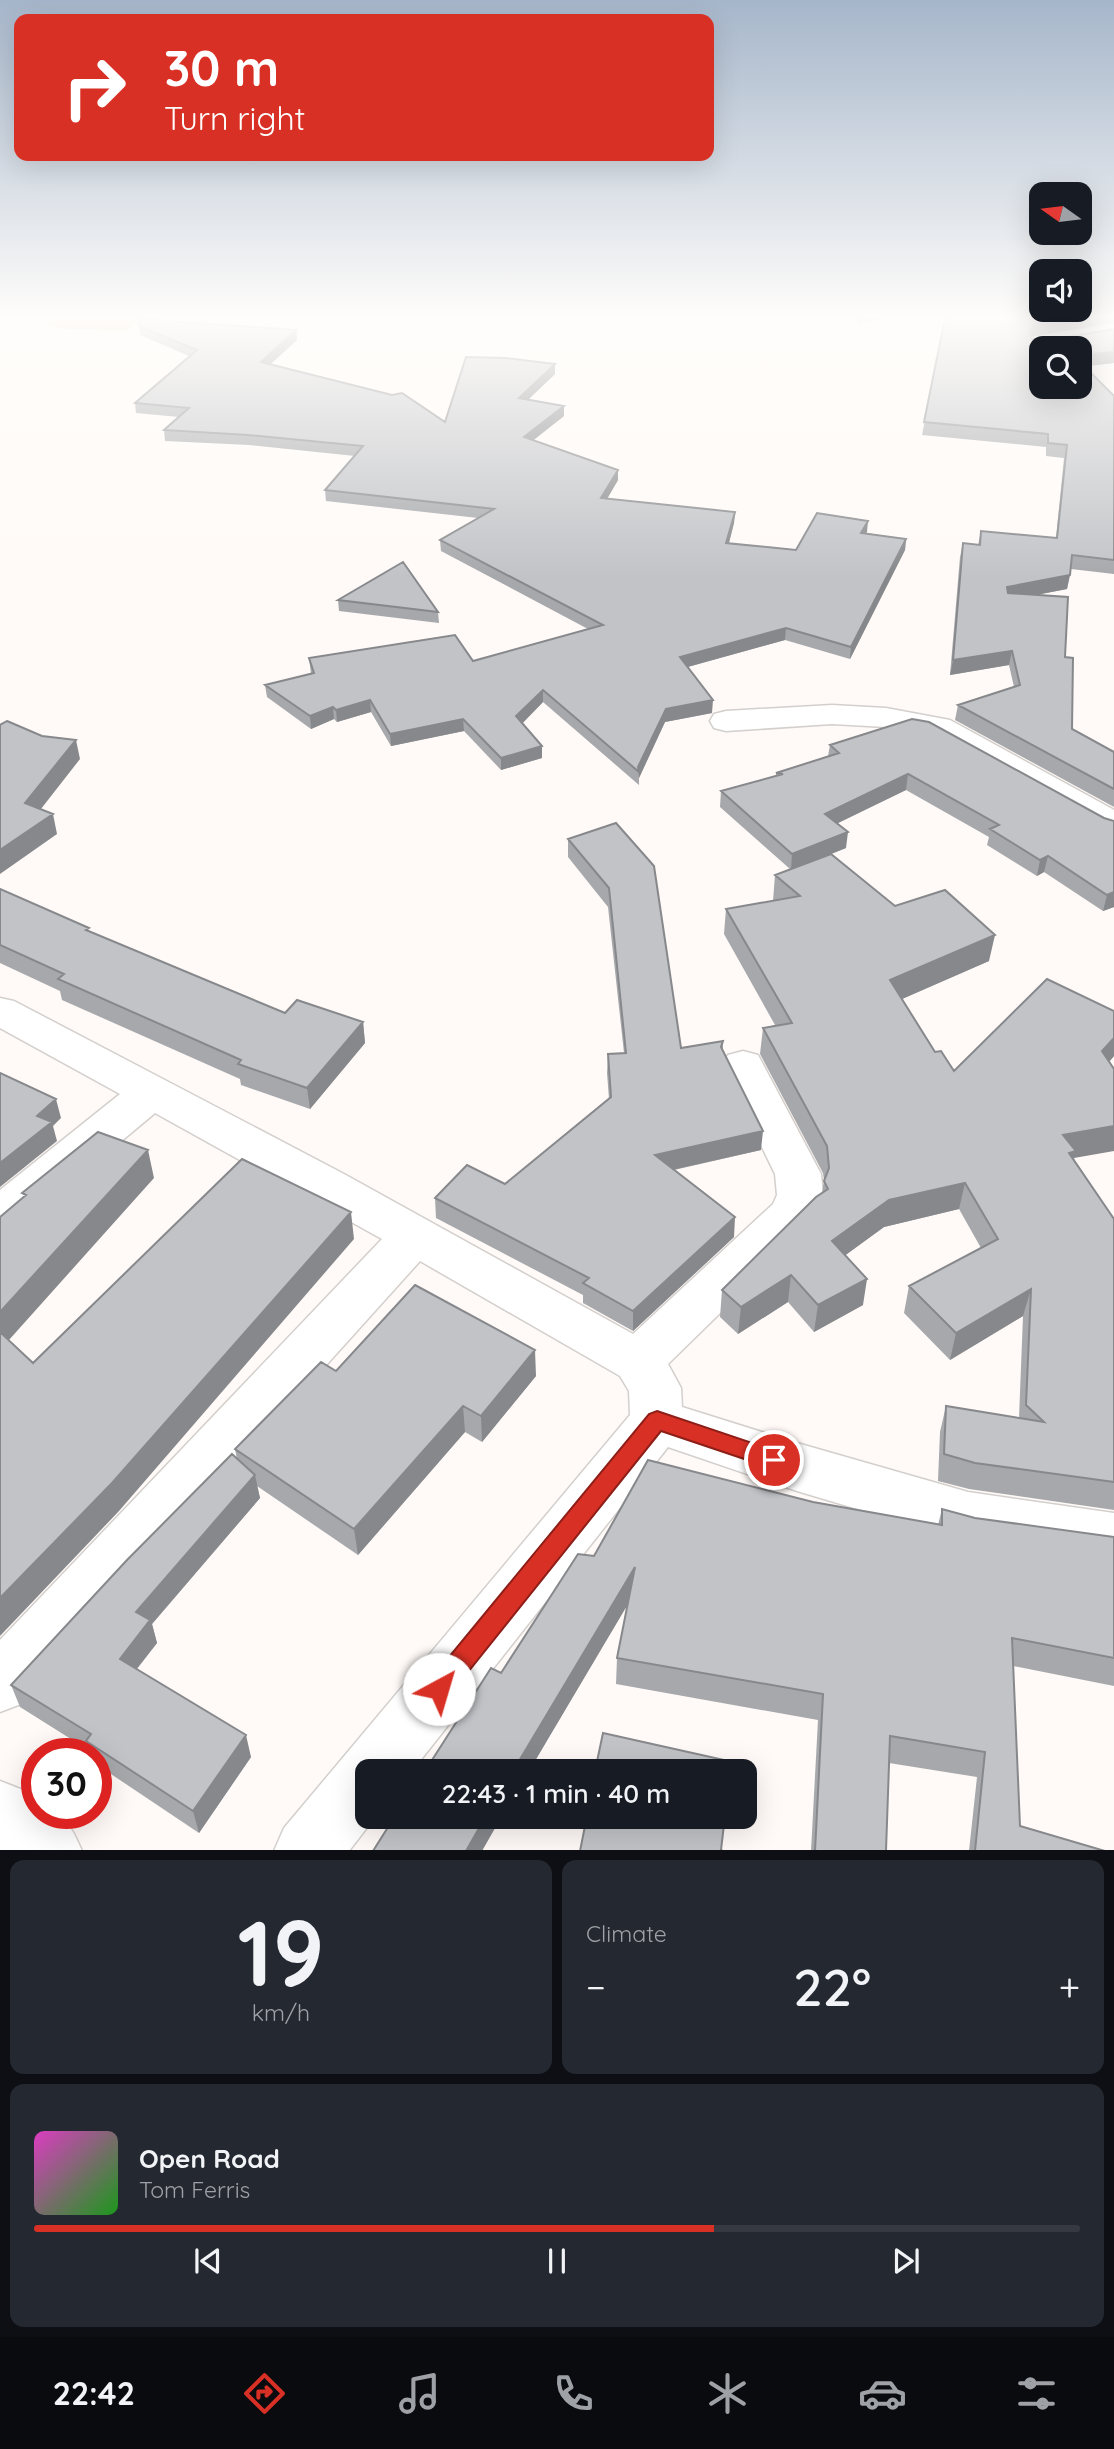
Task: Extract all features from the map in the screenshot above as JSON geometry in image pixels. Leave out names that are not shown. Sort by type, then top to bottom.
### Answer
[{"type":"street","points":[[726,721],[777,715],[820,715],[906,719],[938,727],[1114,824]]},
{"type":"street","points":[[0,1011],[328,1186],[413,1237],[638,1361],[655,1388],[657,1421],[382,1759]]},
{"type":"street","points":[[638,1361],[792,1214],[800,1195],[798,1174],[743,1065]]},
{"type":"street","points":[[0,1216],[151,1092]]},
{"type":"street","points":[[0,1683],[145,1532],[251,1410],[413,1237]]},
{"type":"street","points":[[657,1421],[797,1467],[968,1517],[1114,1538]]},
{"type":"street","points":[[307,1850],[355,1792]]},
{"type":"street","points":[[0,1813],[49,1850]]},
{"type":"building","points":[[149,404],[419,404],[445,422],[451,404],[564,406],[524,437],[618,470],[601,498],[735,512],[726,543],[796,550],[817,513],[868,521],[861,533],[906,539],[851,647],[786,628],[680,657],[713,700],[666,709],[638,767],[639,772],[543,690],[516,716],[542,746],[501,758],[463,719],[390,734],[370,700],[336,710],[333,707],[310,716],[265,685],[314,673],[309,658],[455,635],[473,661],[603,625],[440,540],[494,509],[325,490],[363,446],[164,430],[189,408]]},
{"type":"building","points":[[928,404],[1114,404],[1114,560],[1072,555],[1070,575],[1007,587],[1008,593],[1068,597],[1065,657],[1073,658],[1072,729],[1114,752],[1114,789],[958,705],[1020,685],[1012,651],[953,660],[963,543],[980,545],[981,531],[1057,538],[1067,445],[1048,443],[1048,434],[924,422]]},
{"type":"building","points":[[403,562],[438,612],[338,600]]},
{"type":"building","points":[[912,719],[929,722],[1114,821],[1114,892],[1107,895],[1048,856],[1040,860],[990,829],[999,825],[908,774],[825,814],[848,832],[792,854],[721,791],[783,774],[776,773],[839,753],[830,745]]},
{"type":"building","points":[[7,721],[42,736],[76,740],[25,803],[53,814],[0,850],[0,725]]},
{"type":"building","points":[[616,823],[654,866],[681,1048],[723,1041],[721,1047],[763,1131],[655,1155],[735,1217],[633,1311],[583,1283],[589,1278],[435,1198],[467,1165],[505,1184],[611,1097],[608,1054],[626,1053],[609,888],[568,839]]},
{"type":"building","points":[[831,854],[895,906],[945,890],[995,935],[890,980],[935,1052],[941,1051],[954,1071],[1047,979],[1114,1011],[1114,1038],[1102,1051],[1114,1069],[1114,1126],[1063,1135],[1076,1151],[1069,1153],[1114,1219],[1114,1482],[975,1463],[944,1454],[946,1406],[1044,1422],[1026,1405],[1031,1289],[956,1333],[909,1286],[998,1239],[965,1183],[889,1200],[832,1241],[867,1279],[818,1305],[791,1275],[741,1307],[722,1290],[816,1197],[828,1189],[824,1181],[829,1168],[827,1146],[763,1028],[792,1023],[726,909],[800,896],[775,875]]},
{"type":"building","points":[[0,889],[89,928],[86,930],[285,1013],[297,1000],[363,1022],[307,1088],[238,1064],[241,1060],[58,979],[64,974],[0,945]]},
{"type":"building","points":[[0,1073],[56,1099],[37,1116],[52,1122],[0,1163]]},
{"type":"building","points":[[98,1132],[148,1150],[0,1312],[0,1217],[26,1195],[22,1193]]},
{"type":"building","points":[[242,1159],[351,1212],[112,1483],[0,1598],[0,1332],[33,1363]]},
{"type":"building","points":[[415,1285],[535,1350],[481,1416],[463,1406],[354,1529],[235,1449],[321,1362],[336,1371]]},
{"type":"building","points":[[232,1454],[255,1475],[136,1612],[150,1620],[120,1659],[246,1735],[193,1811],[112,1758],[112,1738],[88,1738],[91,1734],[11,1685],[127,1560]]},
{"type":"building","points":[[648,1460],[813,1502],[942,1525],[942,1509],[975,1518],[1114,1537],[1114,1658],[1012,1638],[1020,1826],[1102,1850],[975,1850],[985,1752],[890,1736],[886,1850],[815,1850],[823,1694],[617,1658],[635,1567],[520,1759],[433,1759],[491,1668],[501,1673],[578,1554],[594,1556]]},
{"type":"building","points":[[603,1733],[720,1759],[598,1759]]},
{"type":"building","points":[[387,1829],[479,1829],[467,1850],[374,1850]]},
{"type":"building","points":[[584,1829],[723,1829],[721,1850],[580,1850]]},
{"type":"route","points":[[439,1689],[657,1421],[774,1460]]}]
